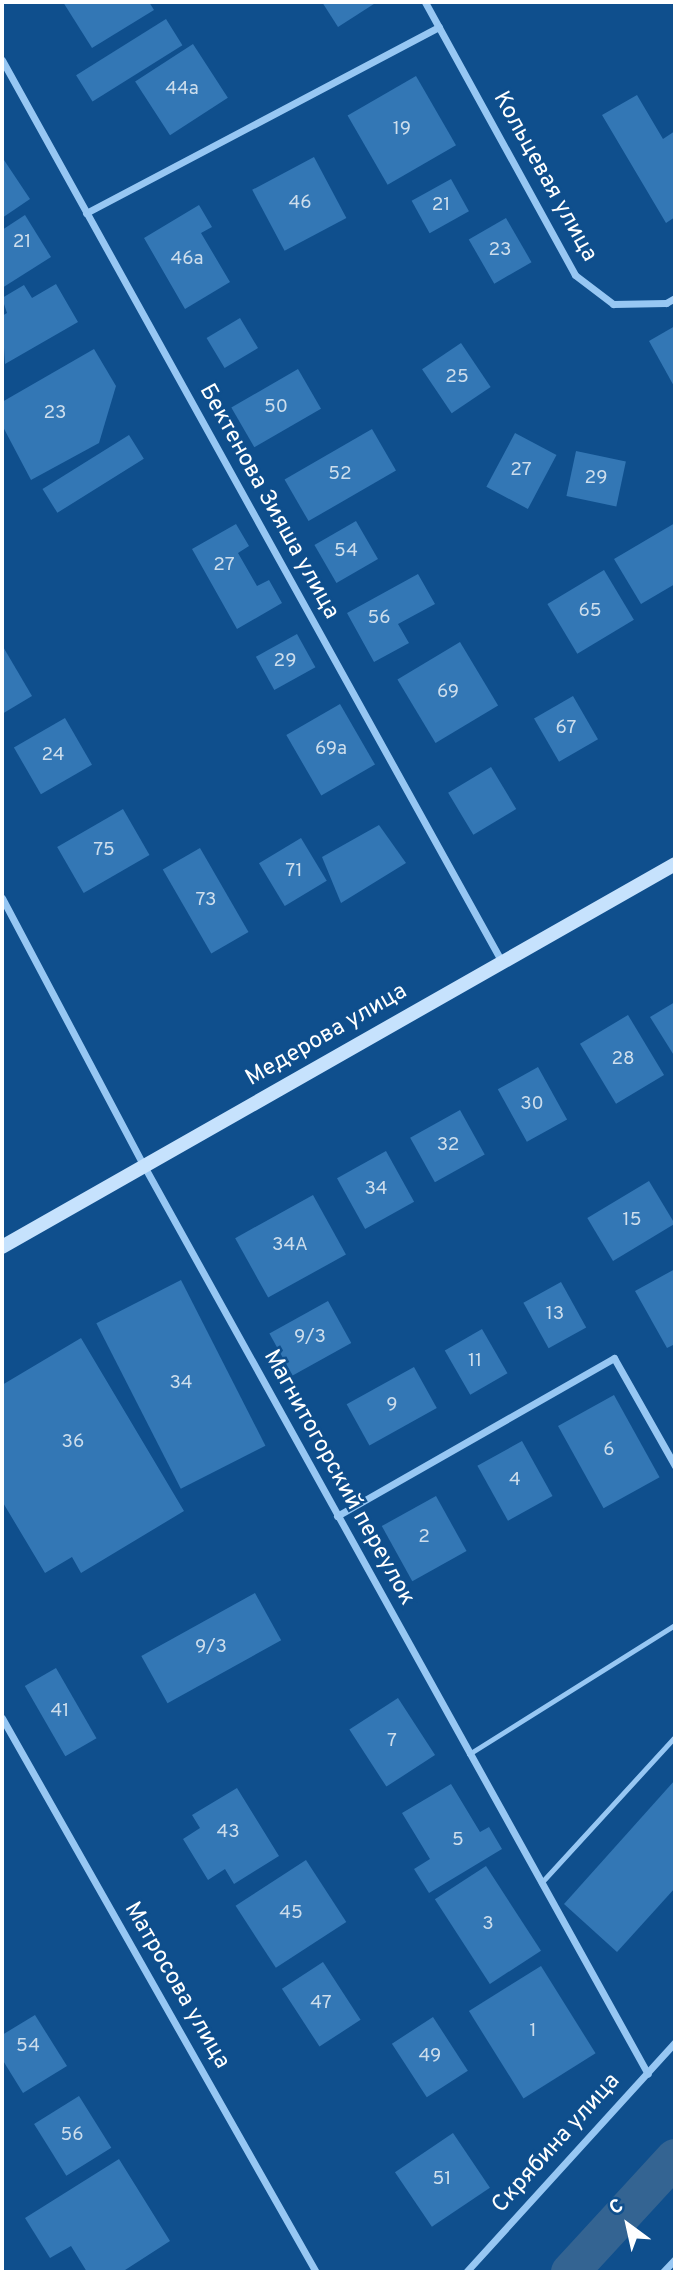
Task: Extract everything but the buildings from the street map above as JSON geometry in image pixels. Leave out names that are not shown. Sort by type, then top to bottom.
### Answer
[{"type":"main road","name":"Медерова улица","points":[[2,1247],[675,864]]},
{"type":"street","name":"Кольцевая улица","points":[[425,2],[575,275],[613,304],[666,303],[675,298]]},
{"type":"street","points":[[86,213],[439,27]]},
{"type":"street","name":"Бектенова Зияша улица","points":[[2,60],[502,962]]},
{"type":"street","name":"Магнитогорский переулок","points":[[2,898],[144,1166],[648,2074]]},
{"type":"street","points":[[337,1516],[614,1358],[675,1466]]},
{"type":"street","name":"Матросова улица","points":[[2,1718],[316,2272]]},
{"type":"street","name":"Скрябина улица","points":[[466,2272],[675,2042]]},
{"type":"street","points":[[663,2272],[675,2259]]},
{"type":"lane","points":[[468,1754],[675,1625]]},
{"type":"lane","points":[[541,1882],[675,1737]]},
{"type":"waterway","points":[[570,2272],[675,2158]]}]
